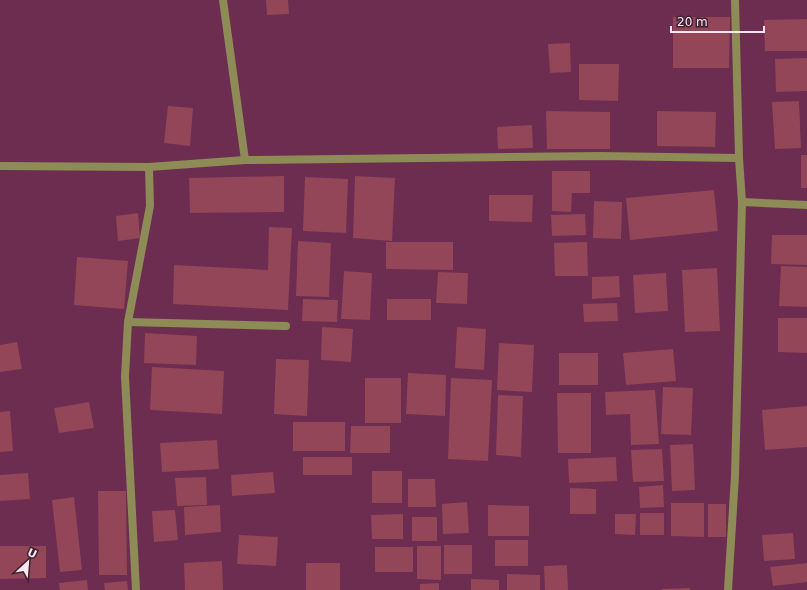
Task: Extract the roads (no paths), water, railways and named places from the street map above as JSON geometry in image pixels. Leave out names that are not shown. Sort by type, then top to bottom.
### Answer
[{"type":"street","points":[[223,0],[246,160]]},
{"type":"street","points":[[728,590],[734,491],[742,202],[739,158],[735,0]]},
{"type":"street","points":[[0,166],[149,167],[246,160],[599,156],[739,158]]},
{"type":"street","points":[[136,590],[125,377],[128,322],[150,206],[149,167]]},
{"type":"street","points":[[742,202],[807,205]]},
{"type":"street","points":[[128,322],[286,326]]}]
